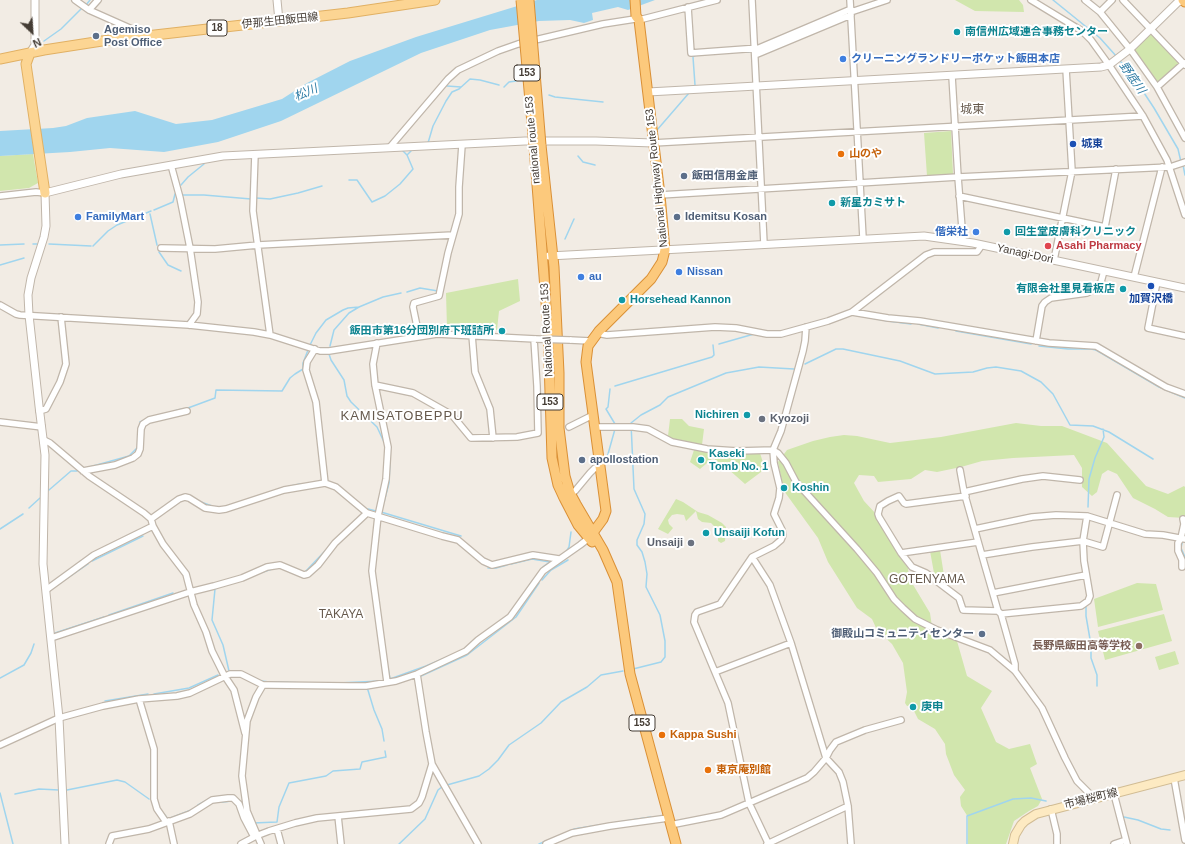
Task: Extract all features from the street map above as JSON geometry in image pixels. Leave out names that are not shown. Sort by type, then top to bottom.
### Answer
[{"type":"highway","name":"national route 153","points":[[521,0],[538,146],[553,256]]},
{"type":"highway","name":"national route 153","points":[[529,0],[543,257]]},
{"type":"highway","name":"National Highway Route 153","points":[[590,341],[598,331],[651,279],[662,262],[665,250],[648,92],[635,0]]},
{"type":"highway","name":"National Route 153","points":[[553,256],[559,373],[559,428],[562,459],[570,493],[591,535]]},
{"type":"highway","name":"National Route 153","points":[[543,257],[548,328],[552,458],[558,485],[564,498],[578,525],[591,535]]},
{"type":"highway","points":[[590,341],[586,354],[586,362],[606,512],[603,519],[591,535]]},
{"type":"highway","name":"153","points":[[591,535],[607,565],[612,577],[617,599],[619,601],[631,680],[676,844]]},
{"type":"main road","name":"伊那生田飯田線","points":[[0,59],[102,41],[348,13],[400,3],[435,0]]},
{"type":"main road","points":[[30,53],[26,64],[45,193]]},
{"type":"main road","name":"市場桜町線","points":[[1013,844],[1015,835],[1025,821],[1036,814],[1185,775]]},
{"type":"street","points":[[30,53],[35,45],[35,0]]},
{"type":"street","points":[[75,0],[88,9],[134,30],[144,37]]},
{"type":"street","points":[[88,9],[98,0]]},
{"type":"street","points":[[277,0],[279,21]]},
{"type":"street","points":[[390,147],[448,79],[458,70],[498,51],[518,44],[602,24],[638,18],[716,0]]},
{"type":"street","points":[[752,0],[755,86],[764,244]]},
{"type":"street","points":[[850,0],[863,238]]},
{"type":"street","points":[[688,7],[691,53],[754,52],[851,12],[887,0]]},
{"type":"street","points":[[1031,0],[1082,31],[1110,64],[1143,116],[1172,167],[1185,215]]},
{"type":"street","points":[[1085,0],[1100,12],[1157,87],[1185,138]]},
{"type":"street","points":[[1100,12],[1112,0]]},
{"type":"street","points":[[1124,0],[1184,64],[1157,87]]},
{"type":"street","points":[[648,92],[1101,67],[1110,64],[1128,50],[1178,2],[1183,1]]},
{"type":"street","points":[[1054,260],[1072,171],[1066,69]]},
{"type":"street","points":[[952,76],[963,241]]},
{"type":"street","points":[[0,196],[36,192],[45,193],[121,174],[223,156],[536,141],[653,143],[1143,116]]},
{"type":"street","points":[[419,336],[413,307],[414,303],[439,296],[459,214],[462,145]]},
{"type":"street","points":[[256,154],[253,211],[270,335]]},
{"type":"street","points":[[660,195],[958,177],[1172,167],[1185,162]]},
{"type":"street","points":[[171,165],[177,183],[190,248],[198,302],[197,314],[189,325]]},
{"type":"street","points":[[1134,277],[1162,167]]},
{"type":"street","points":[[959,196],[1105,227],[1116,169]]},
{"type":"street","points":[[45,193],[46,226],[31,278],[28,295],[39,410],[45,454],[42,542],[43,564],[59,718],[65,844]]},
{"type":"street","points":[[160,248],[215,250],[258,245],[453,235]]},
{"type":"street","name":"Yanagi-Dori","points":[[543,257],[863,238],[924,236],[963,241],[1185,288]]},
{"type":"street","points":[[598,331],[607,335],[736,328],[767,334],[781,334],[852,312],[926,256],[934,252],[977,252],[982,245]]},
{"type":"street","points":[[1036,341],[1044,302],[1051,298],[1093,290],[1101,282],[1104,271]]},
{"type":"street","points":[[1157,282],[1148,328],[1185,336]]},
{"type":"street","points":[[0,305],[16,314],[189,325],[254,332],[270,335],[315,349],[329,351],[437,334],[590,341]]},
{"type":"street","points":[[852,312],[1063,345],[1096,346],[1166,387],[1185,394]]},
{"type":"street","points":[[39,410],[46,409],[60,382],[66,364],[61,317]]},
{"type":"street","points":[[806,327],[803,351],[781,431],[774,450],[774,463],[780,488],[779,498],[774,514],[783,535],[778,543],[752,557],[720,604],[697,612],[694,622],[728,703],[749,803],[767,844],[848,806]]},
{"type":"street","points":[[472,335],[476,372],[490,409],[493,438]]},
{"type":"street","points":[[375,385],[413,393],[452,415],[471,438],[517,437],[538,434],[535,339]]},
{"type":"street","points":[[377,343],[373,364],[375,385],[388,447],[386,480],[378,516],[372,571],[387,682]]},
{"type":"street","points":[[315,349],[307,362],[306,370],[316,402],[325,482]]},
{"type":"street","points":[[83,471],[115,465],[132,458],[138,454],[140,449],[143,424],[149,420],[187,411]]},
{"type":"street","points":[[569,427],[593,415]]},
{"type":"street","points":[[0,422],[42,427]]},
{"type":"street","points":[[595,427],[631,427],[651,431],[672,442],[707,449],[774,450],[786,463],[796,482],[803,491],[877,573],[894,600],[915,619],[937,630],[990,650],[1015,671],[1042,708],[1077,781],[1095,799]]},
{"type":"street","points":[[44,440],[50,443],[83,471],[151,519],[163,544],[186,574],[194,605],[206,632],[212,651],[224,675],[234,690],[245,733]]},
{"type":"street","points":[[575,491],[595,468],[600,466]]},
{"type":"street","points":[[960,470],[978,542],[1015,664],[1015,671]]},
{"type":"street","points":[[1080,480],[1043,476],[1022,479],[965,494],[906,504],[899,496],[883,504],[879,510],[879,518],[901,553],[912,567],[926,573],[959,598],[963,610],[1000,612],[1081,606],[1088,601],[1090,596],[1084,561],[1083,540],[1087,516]]},
{"type":"street","points":[[151,519],[179,499],[185,497],[205,508],[219,510],[284,490],[325,482],[336,487],[367,513],[458,540],[483,561],[492,565],[533,555],[559,559]]},
{"type":"street","points":[[982,556],[1083,540],[1103,547],[1117,495]]},
{"type":"street","points":[[51,638],[190,592],[242,578],[267,567],[280,565],[304,576],[318,565],[335,543],[367,513]]},
{"type":"street","points":[[975,529],[1032,517],[1056,514],[1087,516],[1145,534],[1163,534],[1183,539]]},
{"type":"street","points":[[1182,567],[1182,560],[1178,551],[1178,543],[1183,539],[1183,520]]},
{"type":"street","points":[[46,590],[94,555],[154,526]]},
{"type":"street","points":[[0,745],[59,718],[103,706],[139,699],[177,696],[190,693],[224,675],[236,673],[248,677],[263,685],[366,686],[417,674],[466,651],[478,640],[510,617],[543,571],[574,550],[591,535]]},
{"type":"street","points":[[901,553],[978,542]]},
{"type":"street","points":[[752,557],[770,586],[791,643],[826,758],[839,772],[843,782],[848,806],[851,844]]},
{"type":"street","points":[[993,593],[1086,575]]},
{"type":"street","points":[[715,672],[791,643]]},
{"type":"street","points":[[417,674],[432,764],[478,844]]},
{"type":"street","points":[[255,836],[247,811],[242,776],[245,733],[249,715],[256,697],[263,685]]},
{"type":"street","points":[[139,699],[154,749],[154,799],[157,809],[168,822],[174,844]]},
{"type":"street","points":[[546,844],[572,833],[610,826],[669,822],[721,815],[807,778],[826,758],[836,742],[865,730],[901,720]]},
{"type":"street","points":[[241,844],[255,836],[295,823],[317,818],[411,809],[416,807],[422,797],[432,764]]},
{"type":"street","points":[[1174,778],[1185,840]]},
{"type":"street","points":[[1114,794],[1126,842],[1114,844]]},
{"type":"street","points":[[108,844],[112,836],[149,829],[190,814],[212,800],[233,798],[239,804],[244,818],[261,844]]},
{"type":"street","points":[[1051,809],[1057,834],[1057,844]]},
{"type":"street","points":[[338,816],[341,844]]},
{"type":"street","points":[[276,829],[281,844]]},
{"type":"green space","points":[[955,0],[1019,0],[1023,5],[1024,12],[975,11]]},
{"type":"green space","points":[[1151,33],[1180,64],[1158,84],[1134,49]]},
{"type":"green space","points":[[951,131],[953,174],[927,176],[924,133]]},
{"type":"green space","points":[[33,154],[38,183],[29,188],[0,191],[0,156]]},
{"type":"green space","points":[[518,279],[520,301],[499,311],[497,330],[447,328],[446,293]]},
{"type":"green space","points":[[670,419],[682,419],[689,426],[704,429],[702,445],[674,440],[668,436]]},
{"type":"green space","points":[[1016,423],[1041,426],[1062,426],[1107,443],[1146,486],[1168,494],[1184,486],[1185,518],[1168,517],[1133,498],[1117,474],[1108,470],[1102,474],[1097,492],[1092,496],[1082,487],[1082,468],[1074,455],[982,461],[937,472],[925,470],[911,479],[878,482],[874,476],[859,475],[854,483],[864,501],[876,514],[899,556],[908,568],[909,578],[930,613],[933,634],[957,641],[967,676],[992,691],[981,708],[996,742],[1009,749],[1030,744],[1037,764],[1030,768],[1042,799],[1038,806],[1014,821],[1006,844],[968,844],[968,817],[961,806],[960,797],[965,790],[954,775],[946,754],[945,744],[935,729],[918,719],[914,711],[916,710],[914,705],[907,706],[905,703],[907,692],[903,663],[892,644],[877,630],[872,619],[857,608],[828,562],[818,538],[784,491],[778,462],[787,450],[830,437],[844,435],[857,436],[890,443],[941,437]]},
{"type":"green space","name":"Kaseki Tomb No. 1","points":[[694,450],[708,452],[713,458],[700,469],[690,462]]},
{"type":"green space","points":[[710,452],[760,453],[765,469],[745,484],[727,468],[716,461]]},
{"type":"green space","points":[[676,499],[698,512],[708,515],[722,523],[726,527],[725,541],[721,543],[718,541],[718,532],[716,528],[711,523],[702,522],[698,519],[696,511],[686,521],[684,515],[672,515],[668,520],[669,524],[673,528],[668,534],[658,529]]},
{"type":"green space","points":[[940,550],[945,582],[934,573],[930,551]]},
{"type":"green space","points":[[1137,583],[1156,584],[1163,610],[1098,627],[1094,599]]},
{"type":"green space","points":[[1164,614],[1172,641],[1105,660],[1098,631]]},
{"type":"green space","points":[[1175,651],[1179,664],[1159,670],[1155,657]]},
{"type":"water","name":"松川","points":[[537,0],[655,0],[628,10],[618,7],[592,13],[593,20],[584,23],[570,20],[539,21],[490,30],[421,53],[281,121],[218,142],[164,152],[110,148],[0,156],[0,131],[53,128],[66,126],[87,118],[135,111],[176,124],[212,120],[282,99],[307,83],[350,61],[416,37]]},
{"type":"waterway","points":[[86,5],[90,0]]},
{"type":"waterway","name":"野底川","points":[[1053,0],[1100,38],[1117,57]]},
{"type":"waterway","points":[[44,41],[61,29],[83,7]]},
{"type":"waterway","points":[[743,52],[749,52]]},
{"type":"waterway","points":[[695,85],[693,57],[696,55]]},
{"type":"waterway","name":"野底川","points":[[1119,60],[1129,70],[1154,108],[1178,149],[1181,162]]},
{"type":"waterway","points":[[428,143],[433,126],[452,92],[459,89],[470,79],[499,85]]},
{"type":"waterway","points":[[504,87],[509,82],[516,81]]},
{"type":"waterway","points":[[447,86],[461,87]]},
{"type":"waterway","points":[[657,130],[689,93]]},
{"type":"waterway","points":[[549,95],[555,97],[603,102]]},
{"type":"waterway","points":[[349,180],[357,180],[372,202],[385,196],[400,184],[413,169],[407,155],[403,151]]},
{"type":"waterway","points":[[407,155],[411,151]]},
{"type":"waterway","points":[[578,156],[583,162],[595,165]]},
{"type":"waterway","points":[[181,185],[204,164]]},
{"type":"waterway","name":"野底川","points":[[1183,165],[1185,175]]},
{"type":"waterway","points":[[256,198],[270,199],[322,186]]},
{"type":"waterway","points":[[154,210],[173,202],[175,194]]},
{"type":"waterway","points":[[182,195],[204,195],[251,199]]},
{"type":"waterway","points":[[93,246],[108,231],[117,225],[151,211]]},
{"type":"waterway","points":[[150,214],[157,245]]},
{"type":"waterway","points":[[565,239],[574,219]]},
{"type":"waterway","points":[[0,245],[24,244]]},
{"type":"waterway","points":[[49,244],[91,246]]},
{"type":"waterway","points":[[159,252],[168,265],[181,271]]},
{"type":"waterway","points":[[0,265],[24,258]]},
{"type":"waterway","points":[[407,292],[420,288],[438,291]]},
{"type":"waterway","points":[[310,345],[316,333],[326,320],[343,310],[359,307],[383,297],[401,293]]},
{"type":"waterway","points":[[330,346],[334,330],[349,313],[359,307]]},
{"type":"waterway","points":[[854,315],[911,324]]},
{"type":"waterway","points":[[783,331],[818,321]]},
{"type":"waterway","points":[[918,324],[938,328]]},
{"type":"waterway","points":[[956,331],[1031,344]]},
{"type":"waterway","points":[[719,344],[754,334]]},
{"type":"waterway","points":[[615,386],[712,357],[714,355],[713,345]]},
{"type":"waterway","points":[[1039,346],[1096,350],[1159,387],[1185,398]]},
{"type":"waterway","points":[[805,364],[836,349],[843,349],[900,361],[935,374],[973,372],[996,367],[1021,371],[1041,382],[1053,394],[1070,425],[1093,426],[1109,432],[1153,459]]},
{"type":"waterway","points":[[188,408],[215,398],[216,390],[282,391],[290,378],[303,369],[303,363],[308,350]]},
{"type":"waterway","points":[[329,354],[331,360],[344,380],[347,396],[351,402],[377,427],[384,442]]},
{"type":"waterway","points":[[633,669],[661,662],[665,657],[665,641],[660,615],[646,587],[647,574],[645,562],[642,552],[637,545],[637,540],[644,524],[645,514],[634,489],[631,423],[641,415],[660,405],[668,397],[726,373],[759,367],[794,369]]},
{"type":"waterway","points":[[610,389],[608,407],[606,409],[615,424]]},
{"type":"waterway","points":[[174,411],[182,409]]},
{"type":"waterway","points":[[140,422],[145,420]]},
{"type":"waterway","points":[[604,461],[608,454],[615,429]]},
{"type":"waterway","points":[[1088,507],[1089,479],[1095,458],[1104,437],[1103,429]]},
{"type":"waterway","points":[[86,468],[129,456],[138,447]]},
{"type":"waterway","points":[[384,502],[389,483],[390,459]]},
{"type":"waterway","points":[[49,490],[71,471],[77,471]]},
{"type":"waterway","points":[[286,487],[300,484]]},
{"type":"waterway","points":[[29,508],[40,498]]},
{"type":"waterway","points":[[198,501],[212,506]]},
{"type":"waterway","points":[[368,509],[376,511]]},
{"type":"waterway","points":[[381,512],[461,536]]},
{"type":"waterway","points":[[0,529],[23,514]]},
{"type":"waterway","points":[[566,552],[569,547],[571,532]]},
{"type":"waterway","points":[[92,561],[143,536]]},
{"type":"waterway","points":[[1182,543],[1181,548],[1185,557]]},
{"type":"waterway","points":[[304,573],[326,550]]},
{"type":"waterway","points":[[511,564],[532,559],[550,562]]},
{"type":"waterway","points":[[542,580],[551,570],[568,560]]},
{"type":"waterway","points":[[544,566],[550,562]]},
{"type":"waterway","points":[[50,590],[88,564]]},
{"type":"waterway","points":[[488,568],[496,568],[507,565]]},
{"type":"waterway","points":[[526,590],[543,567]]},
{"type":"waterway","points":[[260,573],[272,569]]},
{"type":"waterway","points":[[421,676],[467,655],[516,617],[539,583]]},
{"type":"waterway","points":[[217,588],[215,589],[212,620],[223,645],[229,671]]},
{"type":"waterway","points":[[109,615],[173,593]]},
{"type":"waterway","points":[[1086,606],[1086,616],[1091,645],[1091,658],[1097,675],[1097,686]]},
{"type":"waterway","points":[[55,633],[104,617]]},
{"type":"waterway","points":[[0,678],[24,665],[34,644]]},
{"type":"waterway","points":[[388,668],[390,679],[445,658]]},
{"type":"waterway","points":[[447,785],[479,776],[498,760],[509,745],[541,723],[561,702],[587,687],[601,675],[623,671]]},
{"type":"waterway","points":[[227,672],[241,672]]},
{"type":"waterway","points":[[154,694],[189,688],[218,675]]},
{"type":"waterway","points":[[261,681],[309,683]]},
{"type":"waterway","points":[[338,683],[381,681]]},
{"type":"waterway","points":[[367,687],[382,729],[384,741]]},
{"type":"waterway","points":[[105,701],[148,694]]},
{"type":"waterway","points":[[253,823],[277,822],[279,807],[289,783],[326,776],[333,771],[360,769],[362,762],[386,757],[385,751]]},
{"type":"waterway","points":[[67,790],[117,780],[125,782],[149,799]]},
{"type":"waterway","points":[[399,844],[425,819],[438,790],[443,786]]},
{"type":"waterway","points":[[15,794],[39,789],[59,790]]},
{"type":"waterway","points":[[0,793],[13,844]]},
{"type":"waterway","points":[[967,844],[967,816],[1013,799],[1031,798],[1046,801]]},
{"type":"waterway","points":[[198,805],[209,799]]},
{"type":"waterway","points":[[222,802],[232,801]]},
{"type":"waterway","points":[[164,814],[168,819],[194,809]]},
{"type":"waterway","points":[[574,829],[651,817]]},
{"type":"waterway","points":[[1124,817],[1138,820],[1161,829],[1170,830]]},
{"type":"waterway","points":[[539,844],[570,831]]},
{"type":"place","name":"南信州広域連合事務センター","points":[[957,32]]},
{"type":"place","name":"Agemiso Post Office","points":[[96,36]]},
{"type":"place","name":"クリーニングランドリーポケット飯田本店","points":[[843,59]]},
{"type":"place","name":"城東","points":[[1073,144]]},
{"type":"place","name":"山のや","points":[[841,154]]},
{"type":"place","name":"飯田信用金庫","points":[[684,176]]},
{"type":"place","name":"新星カミサト","points":[[832,203]]},
{"type":"place","name":"FamilyMart","points":[[78,217]]},
{"type":"place","name":"Idemitsu Kosan","points":[[677,217]]},
{"type":"place","name":"偕栄社","points":[[976,232]]},
{"type":"place","name":"回生堂皮膚科クリニック","points":[[1007,232]]},
{"type":"place","name":"Asahi Pharmacy","points":[[1048,246]]},
{"type":"place","name":"Nissan","points":[[679,272]]},
{"type":"place","name":"au","points":[[581,277]]},
{"type":"place","name":"加賀沢橋","points":[[1151,286]]},
{"type":"place","name":"有限会社里見看板店","points":[[1123,289]]},
{"type":"place","name":"Horsehead Kannon","points":[[622,300]]},
{"type":"place","name":"飯田市第16分団別府下班詰所","points":[[502,331]]},
{"type":"place","name":"Nichiren","points":[[747,415]]},
{"type":"place","name":"Kyozoji","points":[[762,419]]},
{"type":"place","name":"apollostation","points":[[582,460]]},
{"type":"place","name":"Kaseki Tomb No. 1","points":[[701,460]]},
{"type":"place","name":"Koshin","points":[[784,488]]},
{"type":"place","name":"Unsaiji Kofun","points":[[706,533]]},
{"type":"place","name":"Unsaiji","points":[[691,543]]},
{"type":"place","name":"御殿山コミュニティセンター","points":[[982,634]]},
{"type":"place","name":"長野県飯田高等学校","points":[[1139,646]]},
{"type":"place","name":"庚申","points":[[913,707]]},
{"type":"place","name":"Kappa Sushi","points":[[662,735]]},
{"type":"place","name":"東京庵別館","points":[[708,770]]},
{"type":"district","name":"城東","points":[[972,110]]},
{"type":"district","name":"KAMISATOBEPPU","points":[[402,416]]},
{"type":"district","name":"GOTENYAMA","points":[[927,580]]},
{"type":"district","name":"TAKAYA","points":[[341,615]]}]
